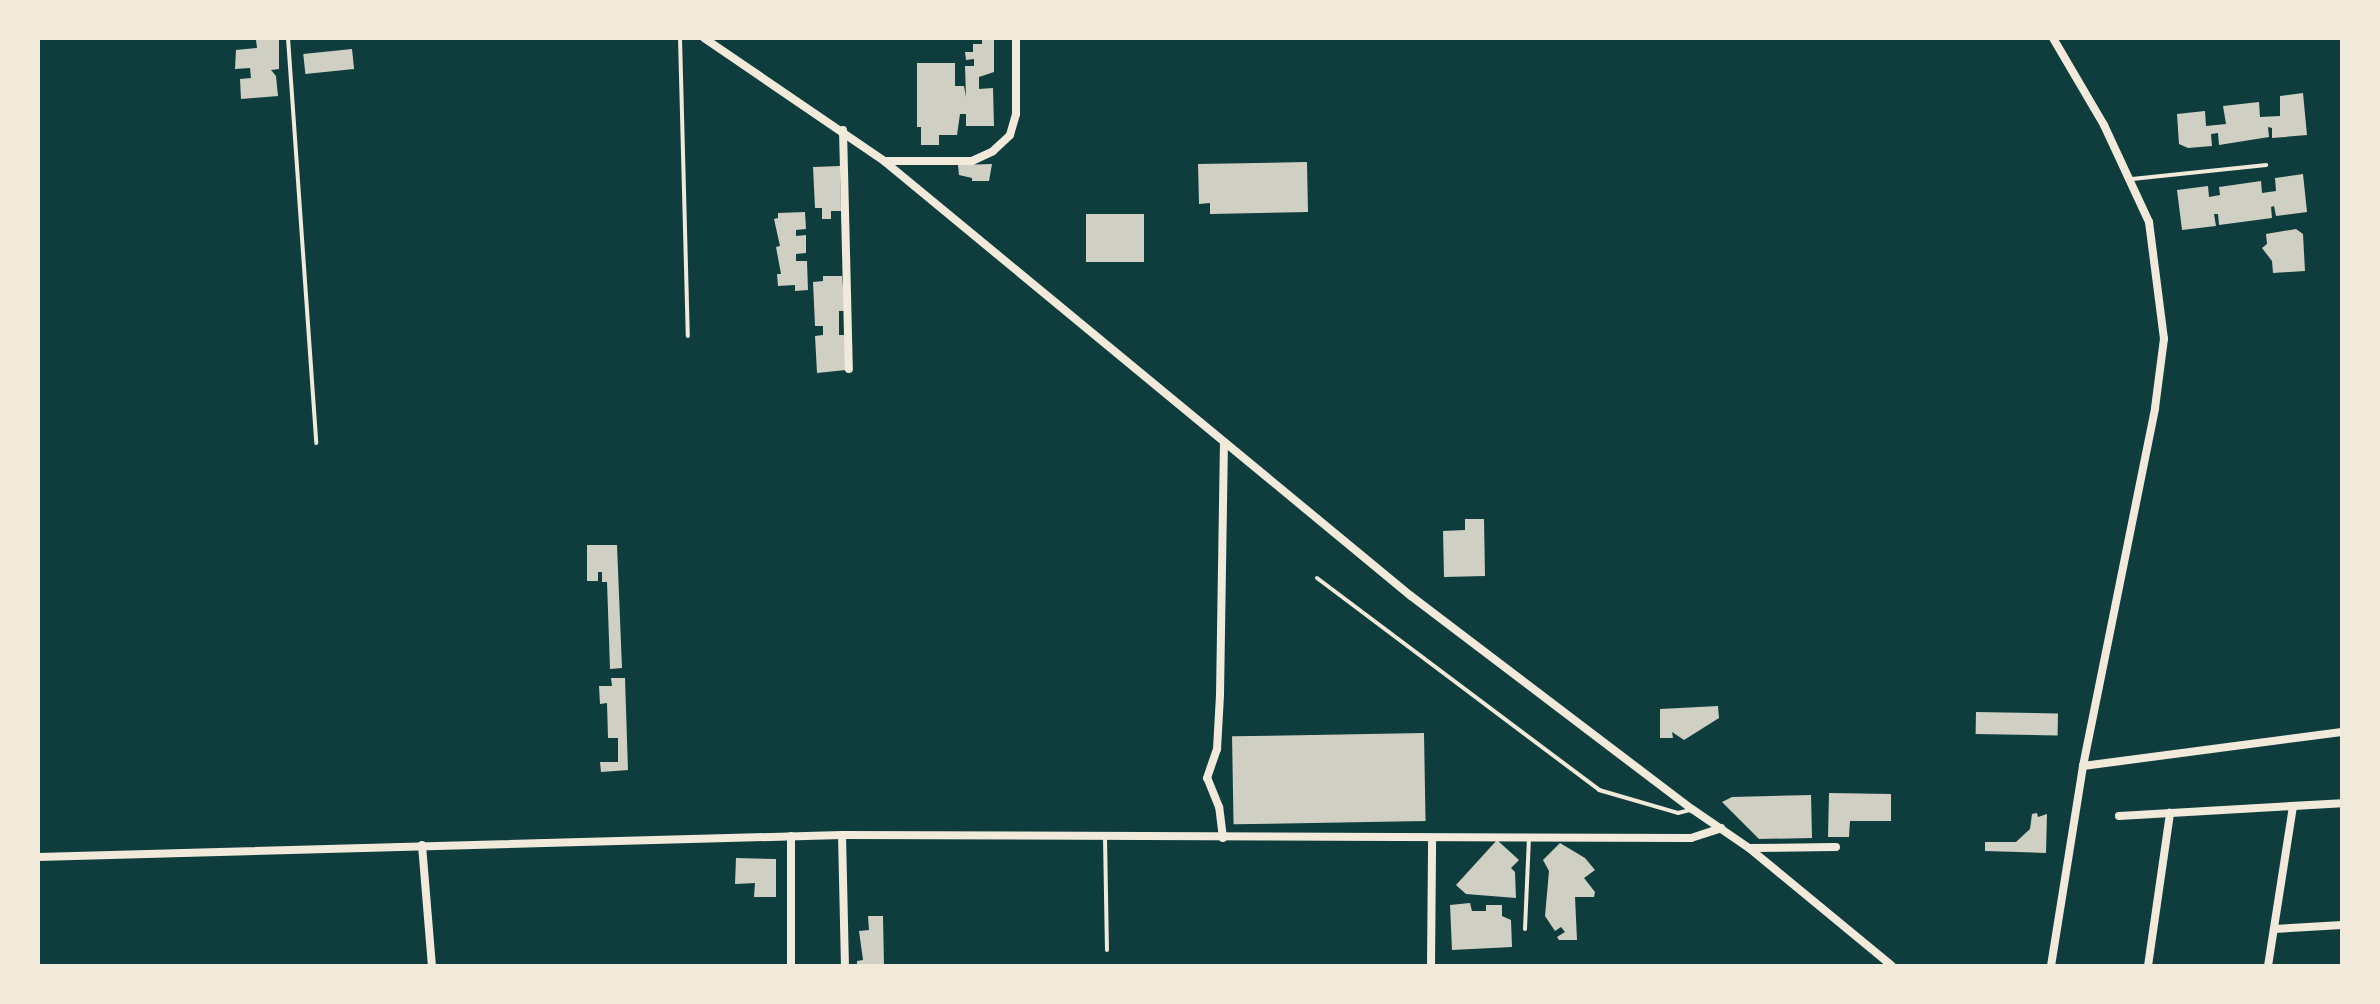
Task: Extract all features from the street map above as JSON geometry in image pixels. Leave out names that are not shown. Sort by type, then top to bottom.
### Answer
[{"type":"street","points":[[704,38],[843,130],[884,161],[1411,596],[1692,809],[1749,848],[1892,966]]},
{"type":"street","points":[[884,161],[972,161],[993,151],[1010,135],[1016,114],[1016,38]]},
{"type":"street","points":[[2051,966],[2083,766],[2155,408],[2164,339],[2149,222],[2132,179],[2053,38]]},
{"type":"street","points":[[843,130],[849,369]]},
{"type":"street","points":[[1223,838],[1219,807],[1207,778],[1217,749],[1220,695],[1224,442]]},
{"type":"street","points":[[2083,766],[2342,732]]},
{"type":"street","points":[[2119,816],[2342,803]]},
{"type":"street","points":[[2268,966],[2293,806]]},
{"type":"street","points":[[2148,966],[2170,813]]},
{"type":"street","points":[[38,857],[842,835],[1691,838],[1721,828]]},
{"type":"street","points":[[842,835],[845,966]]},
{"type":"street","points":[[791,836],[791,966]]},
{"type":"street","points":[[1431,966],[1432,839]]},
{"type":"street","points":[[422,845],[432,966]]},
{"type":"street","points":[[1749,848],[1836,847]]},
{"type":"street","points":[[2274,929],[2342,925]]},
{"type":"lane","points":[[288,38],[316,443]]},
{"type":"lane","points":[[680,38],[688,336]]},
{"type":"lane","points":[[2132,179],[2266,165]]},
{"type":"lane","points":[[1317,578],[1599,790],[1678,813],[1692,809]]},
{"type":"lane","points":[[1105,837],[1107,950]]},
{"type":"lane","points":[[1525,929],[1529,839]]},
{"type":"building","points":[[279,38],[279,69],[271,70],[276,76],[278,96],[241,99],[240,79],[251,78],[250,68],[235,69],[236,50],[257,48],[256,40]]},
{"type":"building","points":[[982,38],[994,38],[994,72],[979,77],[979,89],[993,88],[994,126],[966,126],[966,114],[960,114],[957,135],[939,135],[939,145],[921,145],[921,127],[917,127],[917,63],[955,63],[955,86],[964,86],[966,97],[965,66],[974,66],[974,59],[966,60],[965,52],[973,52],[973,44],[982,44]]},
{"type":"building","points":[[352,49],[354,69],[305,74],[303,54]]},
{"type":"building","points":[[2303,93],[2307,135],[2272,138],[2272,128],[2268,127],[2269,137],[2219,145],[2218,133],[2211,134],[2212,146],[2188,148],[2179,144],[2177,114],[2205,111],[2206,126],[2226,124],[2223,106],[2259,102],[2260,117],[2280,116],[2280,96]]},
{"type":"building","points":[[1307,162],[1308,212],[1210,214],[1210,203],[1199,204],[1198,164]]},
{"type":"building","points":[[992,164],[989,181],[972,181],[972,178],[959,175],[958,165]]},
{"type":"building","points":[[840,166],[841,211],[831,211],[831,219],[822,219],[822,208],[815,208],[813,167]]},
{"type":"building","points":[[2303,174],[2307,212],[2276,216],[2274,206],[2271,207],[2272,218],[2219,225],[2218,214],[2214,214],[2216,226],[2182,230],[2177,190],[2208,186],[2209,197],[2220,195],[2219,187],[2261,181],[2262,193],[2276,191],[2275,178]]},
{"type":"building","points":[[805,212],[806,229],[796,230],[796,236],[806,235],[806,253],[796,254],[796,261],[807,261],[808,290],[795,291],[795,285],[778,286],[777,274],[781,274],[776,247],[780,246],[774,219],[778,218],[778,213]]},
{"type":"building","points":[[1086,214],[1144,214],[1144,262],[1086,262]]},
{"type":"building","points":[[2296,229],[2303,234],[2305,271],[2273,273],[2272,261],[2262,248],[2267,244],[2266,234]]},
{"type":"building","points":[[823,276],[842,276],[845,311],[839,311],[839,335],[845,335],[846,370],[817,373],[815,336],[823,335],[823,326],[815,326],[813,282],[823,281]]},
{"type":"building","points":[[1465,519],[1484,519],[1485,576],[1444,577],[1443,531],[1465,530]]},
{"type":"building","points":[[587,545],[617,545],[622,668],[610,669],[607,582],[602,582],[602,572],[598,572],[598,581],[587,581]]},
{"type":"building","points":[[611,678],[625,678],[628,770],[601,772],[600,762],[618,762],[618,738],[608,738],[607,703],[600,704],[599,686],[612,686]]},
{"type":"building","points":[[1718,706],[1719,718],[1684,740],[1672,732],[1673,738],[1660,738],[1660,709]]},
{"type":"building","points":[[1976,712],[2058,713],[2058,735],[1976,734]]},
{"type":"building","points":[[1424,733],[1426,821],[1234,824],[1232,736]]},
{"type":"building","points":[[1829,793],[1891,794],[1891,821],[1850,821],[1849,837],[1828,837]]},
{"type":"building","points":[[1811,795],[1812,838],[1759,839],[1722,802],[1732,797]]},
{"type":"building","points":[[2037,813],[2038,817],[2047,814],[2046,853],[1985,851],[1985,842],[2016,842],[2030,829],[2032,814]]},
{"type":"building","points":[[1497,840],[1519,860],[1511,868],[1515,872],[1516,898],[1466,894],[1456,885]]},
{"type":"building","points":[[1560,843],[1585,858],[1595,870],[1584,878],[1595,892],[1594,897],[1575,897],[1577,940],[1559,940],[1557,937],[1565,932],[1561,927],[1555,931],[1545,916],[1549,871],[1543,860]]},
{"type":"building","points":[[736,858],[776,859],[776,897],[754,897],[755,883],[735,884]]},
{"type":"building","points":[[1470,903],[1472,911],[1486,911],[1486,905],[1502,905],[1502,916],[1511,920],[1512,947],[1452,950],[1450,905]]},
{"type":"building","points":[[868,916],[883,916],[884,966],[857,966],[857,961],[863,960],[859,931],[869,930]]}]
